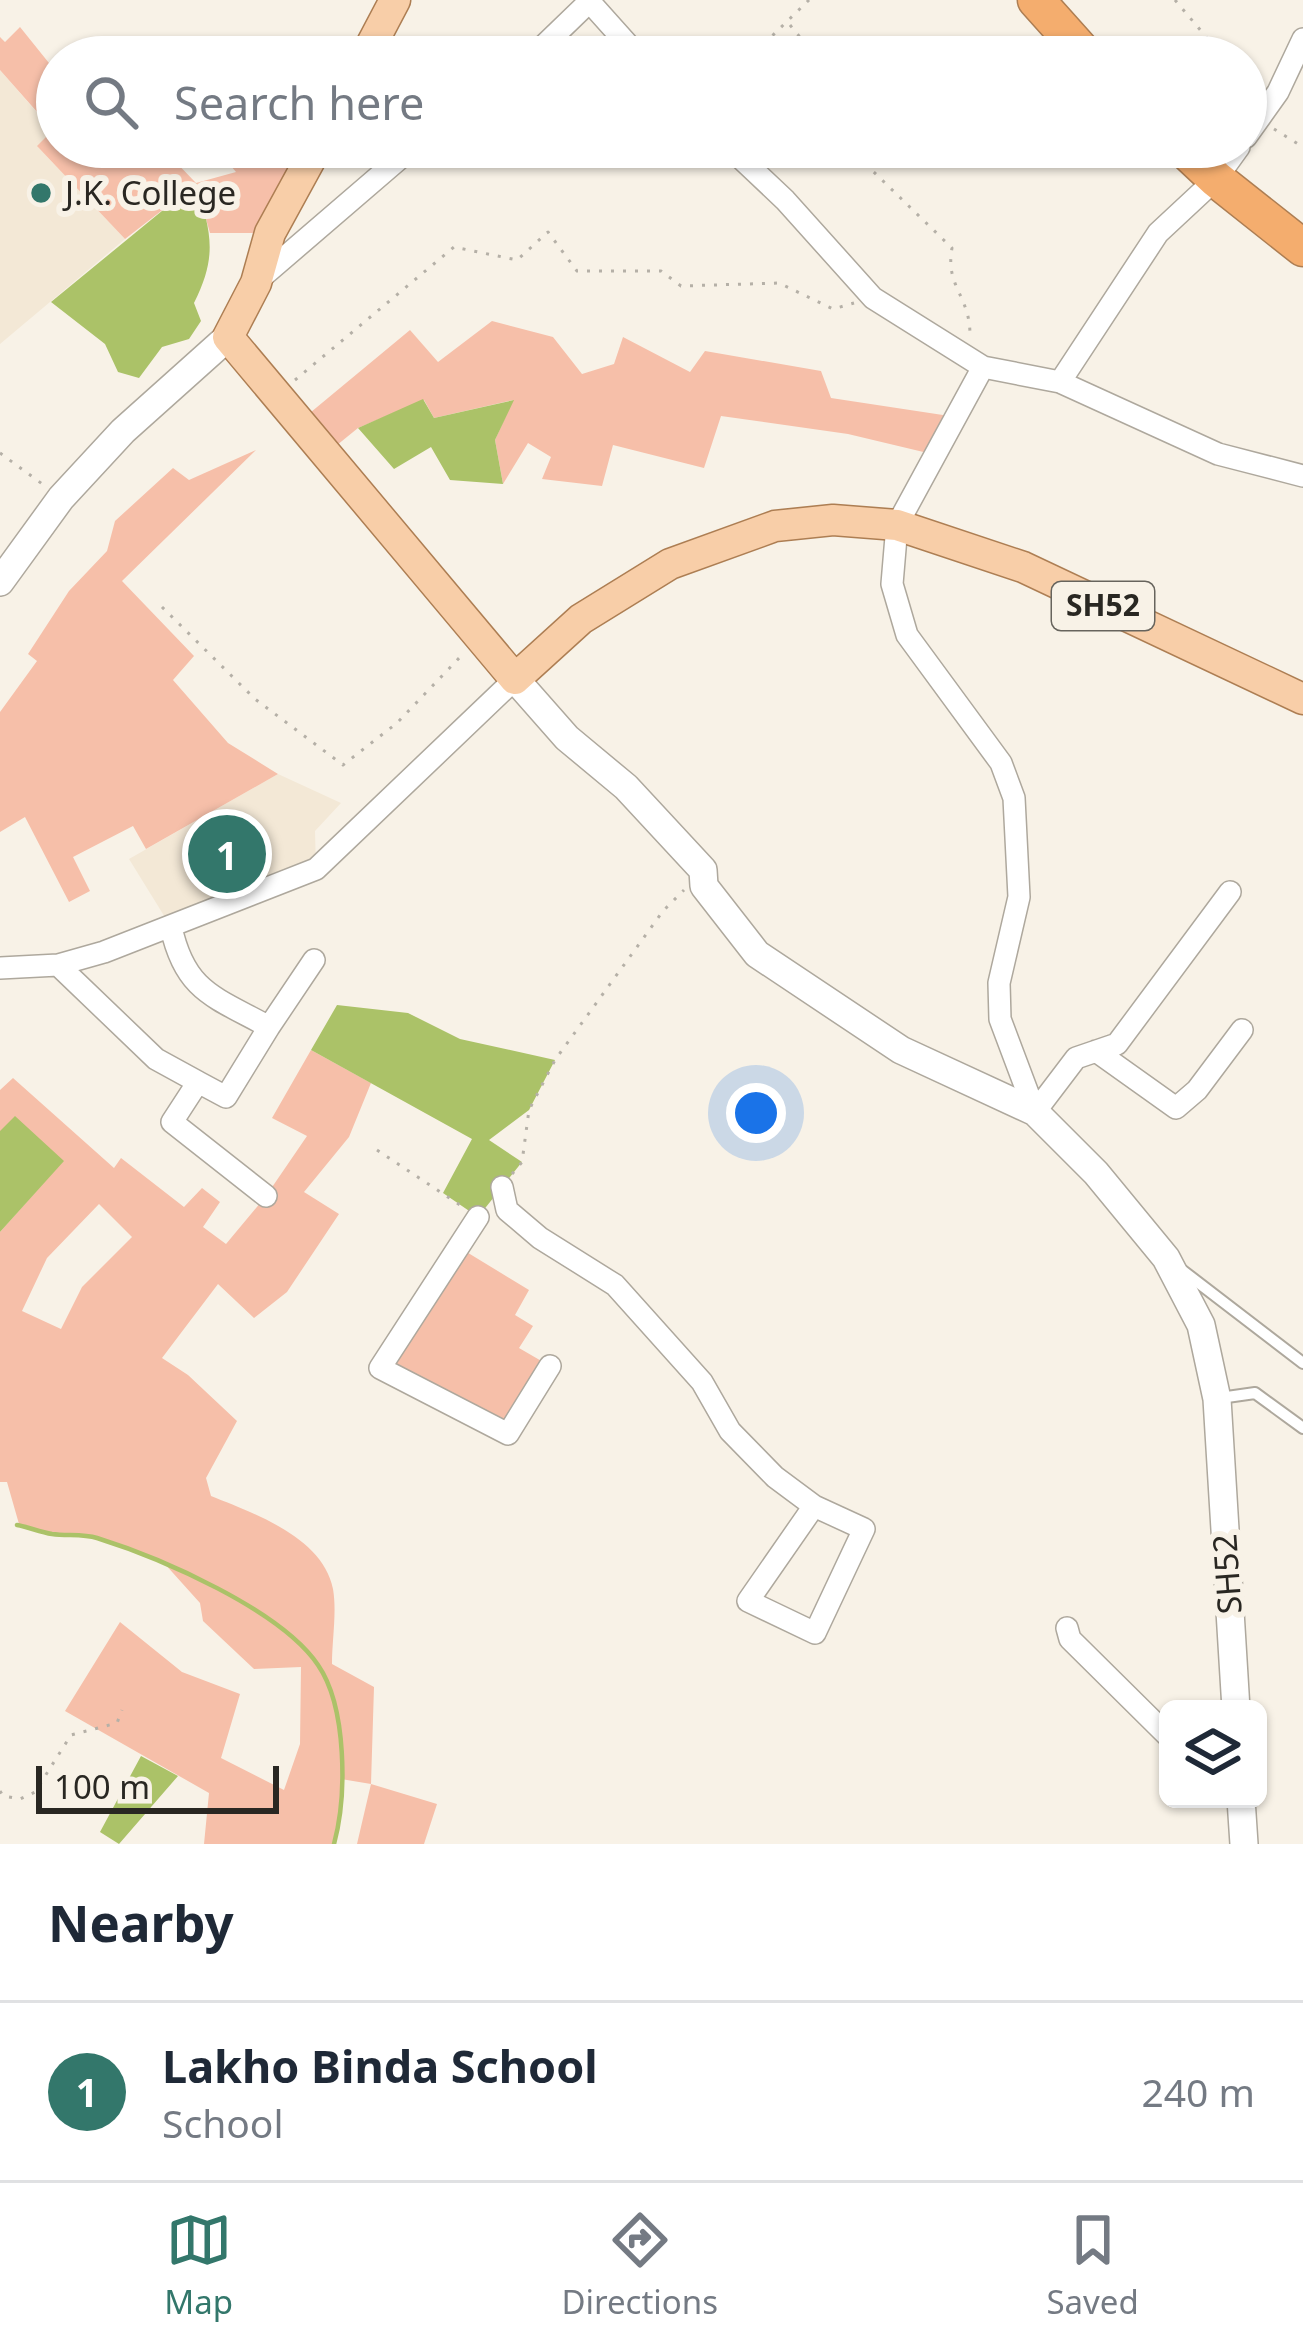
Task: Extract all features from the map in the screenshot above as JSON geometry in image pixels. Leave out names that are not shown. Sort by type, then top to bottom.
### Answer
[{"type":"highway","points":[[1036,0],[1068,36]]},
{"type":"highway","points":[[1204,168],[1303,248]]},
{"type":"main road","points":[[376,36],[395,0]]},
{"type":"main road","points":[[228,337],[256,283],[270,233],[306,168]]},
{"type":"main road","name":"SH52","points":[[228,337],[515,679],[581,619],[670,564],[775,526],[833,520],[897,525],[1023,567],[1303,698]]},
{"type":"street","points":[[553,36],[589,0],[621,36]]},
{"type":"street","points":[[1267,107],[1303,39]]},
{"type":"street","points":[[256,283],[389,168]]},
{"type":"street","points":[[751,168],[873,298],[976,362],[1060,382],[1218,454],[1303,476]]},
{"type":"street","points":[[1060,382],[1159,232],[1224,168]]},
{"type":"street","points":[[0,582],[62,497],[123,431],[228,337]]},
{"type":"street","points":[[976,362],[897,525],[892,584],[907,635],[1000,763],[1014,797],[1019,897],[999,983],[1000,1019],[1036,1112]]},
{"type":"street","points":[[0,968],[58,964],[104,952],[316,869],[515,679]]},
{"type":"street","name":"SH52","points":[[515,679],[567,738],[626,787],[703,870],[704,886],[757,954],[901,1050],[1036,1112],[1096,1173],[1166,1258],[1201,1325],[1216,1399],[1235,1700]]},
{"type":"street","points":[[1036,1112],[1076,1058],[1117,1044],[1230,892]]},
{"type":"street","points":[[171,927],[178,962],[203,990],[269,1027]]},
{"type":"street","points":[[58,964],[156,1059],[226,1097],[314,960]]},
{"type":"street","points":[[1096,1051],[1176,1108],[1198,1090],[1242,1030]]},
{"type":"street","points":[[197,1082],[172,1122],[266,1196]]},
{"type":"street","points":[[502,1187],[507,1210],[541,1238],[615,1285],[702,1382],[730,1431],[775,1478],[814,1506],[864,1529],[815,1633],[748,1601],[814,1506]]},
{"type":"street","points":[[478,1217],[380,1368],[508,1434],[550,1366]]},
{"type":"street","points":[[1066,1628],[1070,1639],[1159,1727]]},
{"type":"street","points":[[1242,1808],[1244,1844]]},
{"type":"lane","points":[[1166,1258],[1303,1363]]},
{"type":"lane","points":[[1216,1399],[1255,1393],[1303,1428]]},
{"type":"path","points":[[772,36],[808,0]]},
{"type":"path","points":[[1175,0],[1205,36]]},
{"type":"path","points":[[789,23],[799,36]]},
{"type":"path","points":[[1267,131],[1286,133],[1303,147]]},
{"type":"path","points":[[870,168],[952,248],[948,272],[970,312],[976,362]]},
{"type":"path","points":[[277,395],[454,247],[517,260],[548,232],[578,271],[661,271],[681,286],[779,284],[833,309],[873,298]]},
{"type":"path","points":[[0,453],[62,497]]},
{"type":"path","points":[[162,607],[255,699],[343,765],[397,723],[480,636]]},
{"type":"path","points":[[521,1162],[530,1110],[555,1060],[663,911],[703,870]]},
{"type":"path","points":[[377,1150],[456,1202]]},
{"type":"path","points":[[0,1791],[2,1796],[20,1798],[34,1792],[71,1735],[117,1724],[122,1710]]},
{"type":"shaded area","points":[[20,27],[36,47],[36,111],[0,70],[0,37],[5,42]]},
{"type":"shaded area","name":"J.K. College","points":[[0,70],[36,111],[36,168],[58,168],[125,239],[0,344]]},
{"type":"shaded area","points":[[58,168],[182,168],[196,183],[236,172],[233,168],[298,168],[270,233],[210,233],[196,184],[125,239]]},
{"type":"shaded area","points":[[196,183],[210,244],[207,271],[194,303],[201,321],[189,339],[162,347],[139,378],[118,372],[105,344],[51,302]]},
{"type":"shaded area","points":[[492,321],[553,337],[582,374],[614,364],[623,337],[690,372],[705,351],[821,371],[831,398],[956,417],[936,455],[848,434],[721,416],[704,468],[613,445],[602,486],[542,479],[551,457],[528,443],[503,484],[495,440],[513,400],[434,418],[424,400],[358,428],[326,454],[299,422],[410,330],[438,362]]},
{"type":"shaded area","points":[[423,399],[434,418],[514,400],[495,440],[503,484],[450,480],[431,447],[394,469],[358,428]]},
{"type":"shaded area","points":[[256,450],[122,581],[194,656],[173,680],[228,743],[278,774],[146,849],[133,826],[73,857],[90,891],[69,902],[25,817],[0,832],[0,712],[37,661],[28,654],[69,591],[107,551],[115,521],[173,468],[189,480]]},
{"type":"shaded area","points":[[278,774],[341,803],[315,831],[316,869],[171,927],[129,859]]},
{"type":"shaded area","points":[[337,1005],[408,1013],[460,1039],[555,1060],[529,1110],[489,1140],[522,1162],[478,1217],[443,1193],[472,1139],[311,1050]]},
{"type":"shaded area","points":[[311,1050],[371,1083],[349,1137],[304,1192],[339,1214],[287,1292],[254,1318],[218,1284],[162,1358],[188,1375],[237,1421],[206,1478],[211,1496],[284,1529],[316,1555],[327,1571],[334,1598],[332,1664],[374,1687],[371,1784],[341,1779],[341,1819],[334,1844],[204,1844],[209,1793],[65,1711],[120,1622],[182,1672],[240,1694],[221,1758],[284,1790],[300,1744],[301,1667],[254,1669],[203,1621],[200,1603],[164,1563],[92,1536],[48,1534],[19,1524],[7,1482],[0,1482],[0,1232],[63,1161],[0,1131],[0,1090],[13,1078],[114,1168],[121,1158],[184,1207],[202,1188],[220,1202],[203,1227],[226,1244],[307,1136],[272,1118]],"holes":[[[99,1204],[132,1237],[82,1287],[61,1329],[22,1311],[47,1258]]]},
{"type":"shaded area","points":[[15,1116],[64,1161],[0,1232],[0,1131]]},
{"type":"shaded area","points":[[460,1248],[529,1290],[515,1315],[533,1326],[519,1348],[550,1366],[508,1434],[380,1368]]},
{"type":"shaded area","points":[[141,1756],[178,1776],[119,1844],[100,1832]]},
{"type":"shaded area","points":[[371,1784],[437,1804],[424,1844],[357,1844]]},
{"type":"waterway","points":[[17,1525],[97,1538],[153,1559],[249,1606],[301,1645],[328,1683],[339,1727],[341,1802],[334,1844]]},
{"type":"place","name":"J.K. College","points":[[41,193]]},
{"type":"place","name":"Lakho Binda School","points":[[227,854]]}]
